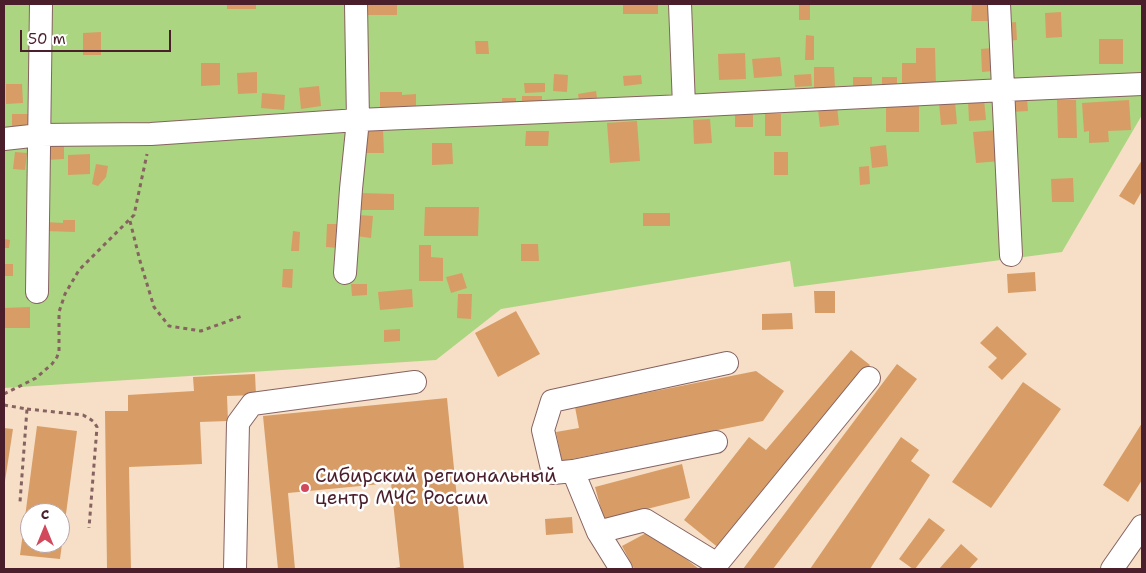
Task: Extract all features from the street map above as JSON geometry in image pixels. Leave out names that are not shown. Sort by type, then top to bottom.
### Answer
[{"type":"street","points":[[36,292],[41,4]]},
{"type":"street","points":[[345,273],[358,120],[356,4]]},
{"type":"street","points":[[680,4],[684,106]]},
{"type":"street","points":[[1000,4],[1011,255]]},
{"type":"street","points":[[4,139],[40,135],[151,134],[358,120],[1142,84]]},
{"type":"street","points":[[716,442],[573,471],[552,473],[543,430],[552,401],[727,363]]},
{"type":"street","points":[[598,532],[645,520],[716,564],[869,378]]},
{"type":"street","points":[[234,569],[238,423],[252,404],[415,382]]},
{"type":"street","points":[[573,471],[598,532],[622,569]]},
{"type":"street","points":[[1112,569],[1142,526]]},
{"type":"path","points":[[4,394],[36,378],[57,357],[59,351],[59,312],[65,294],[79,270],[134,215],[151,134]]},
{"type":"path","points":[[130,220],[140,262],[154,307],[169,326],[201,331],[242,316]]},
{"type":"path","points":[[4,405],[84,416],[94,422],[96,427],[89,528]]},
{"type":"path","points":[[20,502],[28,409]]},
{"type":"green space","points":[[4,4],[1142,4],[1142,115],[1062,252],[794,287],[790,261],[501,309],[436,360],[4,388]]},
{"type":"building","points":[[227,4],[256,4],[256,9],[227,9]]},
{"type":"building","points":[[366,4],[397,4],[397,15],[366,15]]},
{"type":"building","points":[[623,4],[658,4],[658,14],[623,14]]},
{"type":"building","points":[[799,4],[810,4],[810,20],[799,20]]},
{"type":"building","points":[[972,4],[992,4],[991,21],[971,21]]},
{"type":"building","points":[[1061,12],[1062,37],[1046,38],[1045,13]]},
{"type":"building","points":[[1016,22],[1017,40],[1008,41],[1007,23]]},
{"type":"building","points":[[101,32],[101,55],[83,55],[83,33]]},
{"type":"building","points":[[806,35],[814,36],[814,60],[805,60]]},
{"type":"building","points":[[1099,39],[1123,39],[1123,64],[1099,64]]},
{"type":"building","points":[[475,41],[488,41],[489,54],[476,54]]},
{"type":"building","points":[[916,48],[935,48],[936,87],[902,87],[902,63],[916,63]]},
{"type":"building","points":[[992,48],[993,71],[982,72],[981,49]]},
{"type":"building","points":[[745,53],[746,79],[719,80],[718,54]]},
{"type":"building","points":[[780,57],[782,76],[754,78],[752,59]]},
{"type":"building","points":[[201,63],[220,63],[220,85],[201,86]]},
{"type":"building","points":[[814,67],[834,67],[835,88],[814,88]]},
{"type":"building","points":[[257,72],[257,93],[238,94],[237,73]]},
{"type":"building","points":[[554,74],[568,75],[567,92],[553,91]]},
{"type":"building","points":[[811,74],[812,86],[795,87],[794,75]]},
{"type":"building","points":[[641,75],[642,84],[624,86],[623,76]]},
{"type":"building","points":[[853,77],[872,77],[872,87],[853,87]]},
{"type":"building","points":[[882,77],[897,77],[897,88],[882,89]]},
{"type":"building","points":[[524,83],[545,83],[545,92],[525,93]]},
{"type":"building","points":[[6,84],[22,84],[23,103],[6,104]]},
{"type":"building","points":[[319,86],[321,106],[301,109],[299,88]]},
{"type":"building","points":[[596,91],[598,104],[580,106],[578,94]]},
{"type":"building","points":[[380,92],[402,92],[402,95],[416,94],[416,110],[380,111]]},
{"type":"building","points":[[262,93],[285,95],[284,110],[261,108]]},
{"type":"building","points":[[522,96],[542,96],[542,108],[522,108]]},
{"type":"building","points":[[1009,97],[1027,97],[1028,111],[1010,112]]},
{"type":"building","points":[[502,98],[516,98],[516,110],[503,110]]},
{"type":"building","points":[[984,99],[986,120],[969,121],[968,100]]},
{"type":"building","points":[[1057,100],[1076,100],[1077,138],[1058,138]]},
{"type":"building","points":[[1129,100],[1131,130],[1108,131],[1109,142],[1089,143],[1089,131],[1084,132],[1082,103]]},
{"type":"building","points":[[955,101],[957,124],[941,125],[939,102]]},
{"type":"building","points":[[886,104],[919,104],[919,132],[886,132]]},
{"type":"building","points":[[837,106],[839,125],[820,127],[818,109]]},
{"type":"building","points":[[12,114],[29,114],[29,130],[12,130]]},
{"type":"building","points":[[735,114],[753,114],[753,127],[735,127]]},
{"type":"building","points":[[765,114],[781,114],[781,136],[765,136]]},
{"type":"building","points":[[710,119],[712,143],[694,144],[693,120]]},
{"type":"building","points":[[637,121],[640,161],[610,163],[607,123]]},
{"type":"building","points":[[365,129],[383,129],[384,153],[366,153]]},
{"type":"building","points":[[998,130],[1001,161],[976,163],[973,132]]},
{"type":"building","points":[[526,131],[549,131],[548,146],[525,146]]},
{"type":"building","points":[[432,143],[452,143],[453,164],[432,165]]},
{"type":"building","points":[[46,145],[64,145],[64,159],[47,160]]},
{"type":"building","points":[[886,145],[888,166],[872,168],[870,147]]},
{"type":"building","points":[[15,152],[27,153],[25,170],[13,169]]},
{"type":"building","points":[[774,152],[788,152],[788,175],[774,175]]},
{"type":"building","points":[[90,154],[90,174],[68,175],[68,155]]},
{"type":"building","points":[[1142,160],[1142,191],[1134,205],[1119,196]]},
{"type":"building","points":[[96,164],[108,166],[106,177],[98,186],[92,184]]},
{"type":"building","points":[[869,166],[870,184],[860,185],[859,167]]},
{"type":"building","points":[[1073,178],[1074,202],[1052,202],[1051,179]]},
{"type":"building","points":[[359,193],[394,194],[394,210],[359,210]]},
{"type":"building","points":[[425,207],[479,207],[478,236],[424,236]]},
{"type":"building","points":[[643,213],[670,213],[670,226],[643,226]]},
{"type":"building","points":[[358,215],[373,216],[371,238],[356,236]]},
{"type":"building","points":[[63,220],[75,220],[75,232],[45,231],[45,222],[63,223]]},
{"type":"building","points":[[327,224],[340,224],[339,248],[326,247]]},
{"type":"building","points":[[293,231],[300,232],[299,251],[291,251]]},
{"type":"building","points":[[4,239],[10,240],[9,248],[4,248]]},
{"type":"building","points":[[521,244],[538,244],[539,261],[521,261]]},
{"type":"building","points":[[419,245],[431,245],[431,257],[443,258],[443,281],[419,281]]},
{"type":"building","points":[[4,264],[13,264],[13,276],[4,276]]},
{"type":"building","points":[[283,269],[293,269],[292,288],[282,287]]},
{"type":"building","points":[[1035,272],[1036,291],[1008,293],[1007,274]]},
{"type":"building","points":[[462,273],[467,288],[451,293],[446,277]]},
{"type":"building","points":[[351,284],[367,284],[367,295],[352,296]]},
{"type":"building","points":[[412,289],[413,307],[380,310],[378,292]]},
{"type":"building","points":[[814,291],[835,291],[835,313],[815,313]]},
{"type":"building","points":[[458,294],[472,294],[471,319],[457,318]]},
{"type":"building","points":[[30,307],[30,328],[4,328],[4,308]]},
{"type":"building","points":[[516,311],[540,354],[498,377],[475,333]]},
{"type":"building","points":[[792,313],[793,329],[762,330],[762,314]]},
{"type":"building","points":[[997,326],[1027,354],[1002,380],[988,367],[997,358],[980,343]]},
{"type":"building","points":[[400,329],[400,341],[384,342],[384,330]]},
{"type":"building","points":[[851,350],[870,365],[720,549],[684,520],[749,437],[766,450]]},
{"type":"building","points":[[897,364],[917,379],[773,569],[743,569]]},
{"type":"building","points":[[756,371],[784,391],[763,421],[562,461],[556,432],[579,428],[575,407]]},
{"type":"building","points":[[255,374],[256,395],[227,396],[228,421],[200,422],[202,464],[129,467],[131,569],[107,569],[105,411],[128,411],[128,395],[194,391],[193,377]]},
{"type":"building","points":[[1023,382],[1061,409],[991,508],[952,482]]},
{"type":"building","name":"Сибирский региональный центр МЧС России","points":[[447,398],[464,569],[395,569],[400,567],[391,483],[288,493],[295,569],[278,569],[263,416]]},
{"type":"building","points":[[1142,423],[1142,480],[1128,502],[1103,485]]},
{"type":"building","points":[[37,426],[77,431],[67,503],[27,503]]},
{"type":"building","points":[[4,428],[13,429],[5,481],[4,481]]},
{"type":"building","points":[[901,437],[919,450],[911,461],[930,475],[870,569],[810,569]]},
{"type":"building","points":[[682,464],[690,498],[604,520],[595,487]]},
{"type":"building","points":[[572,517],[573,533],[546,535],[545,519]]},
{"type":"building","points":[[929,518],[945,530],[915,569],[913,569],[899,559]]},
{"type":"building","points":[[650,531],[699,569],[634,569],[622,546]]},
{"type":"building","points":[[961,544],[978,559],[969,569],[939,569]]},
{"type":"building","points":[[20,553],[61,553],[60,559],[20,555]]},
{"type":"place","name":"Сибирский региональный центр МЧС России","points":[[305,488]]}]
